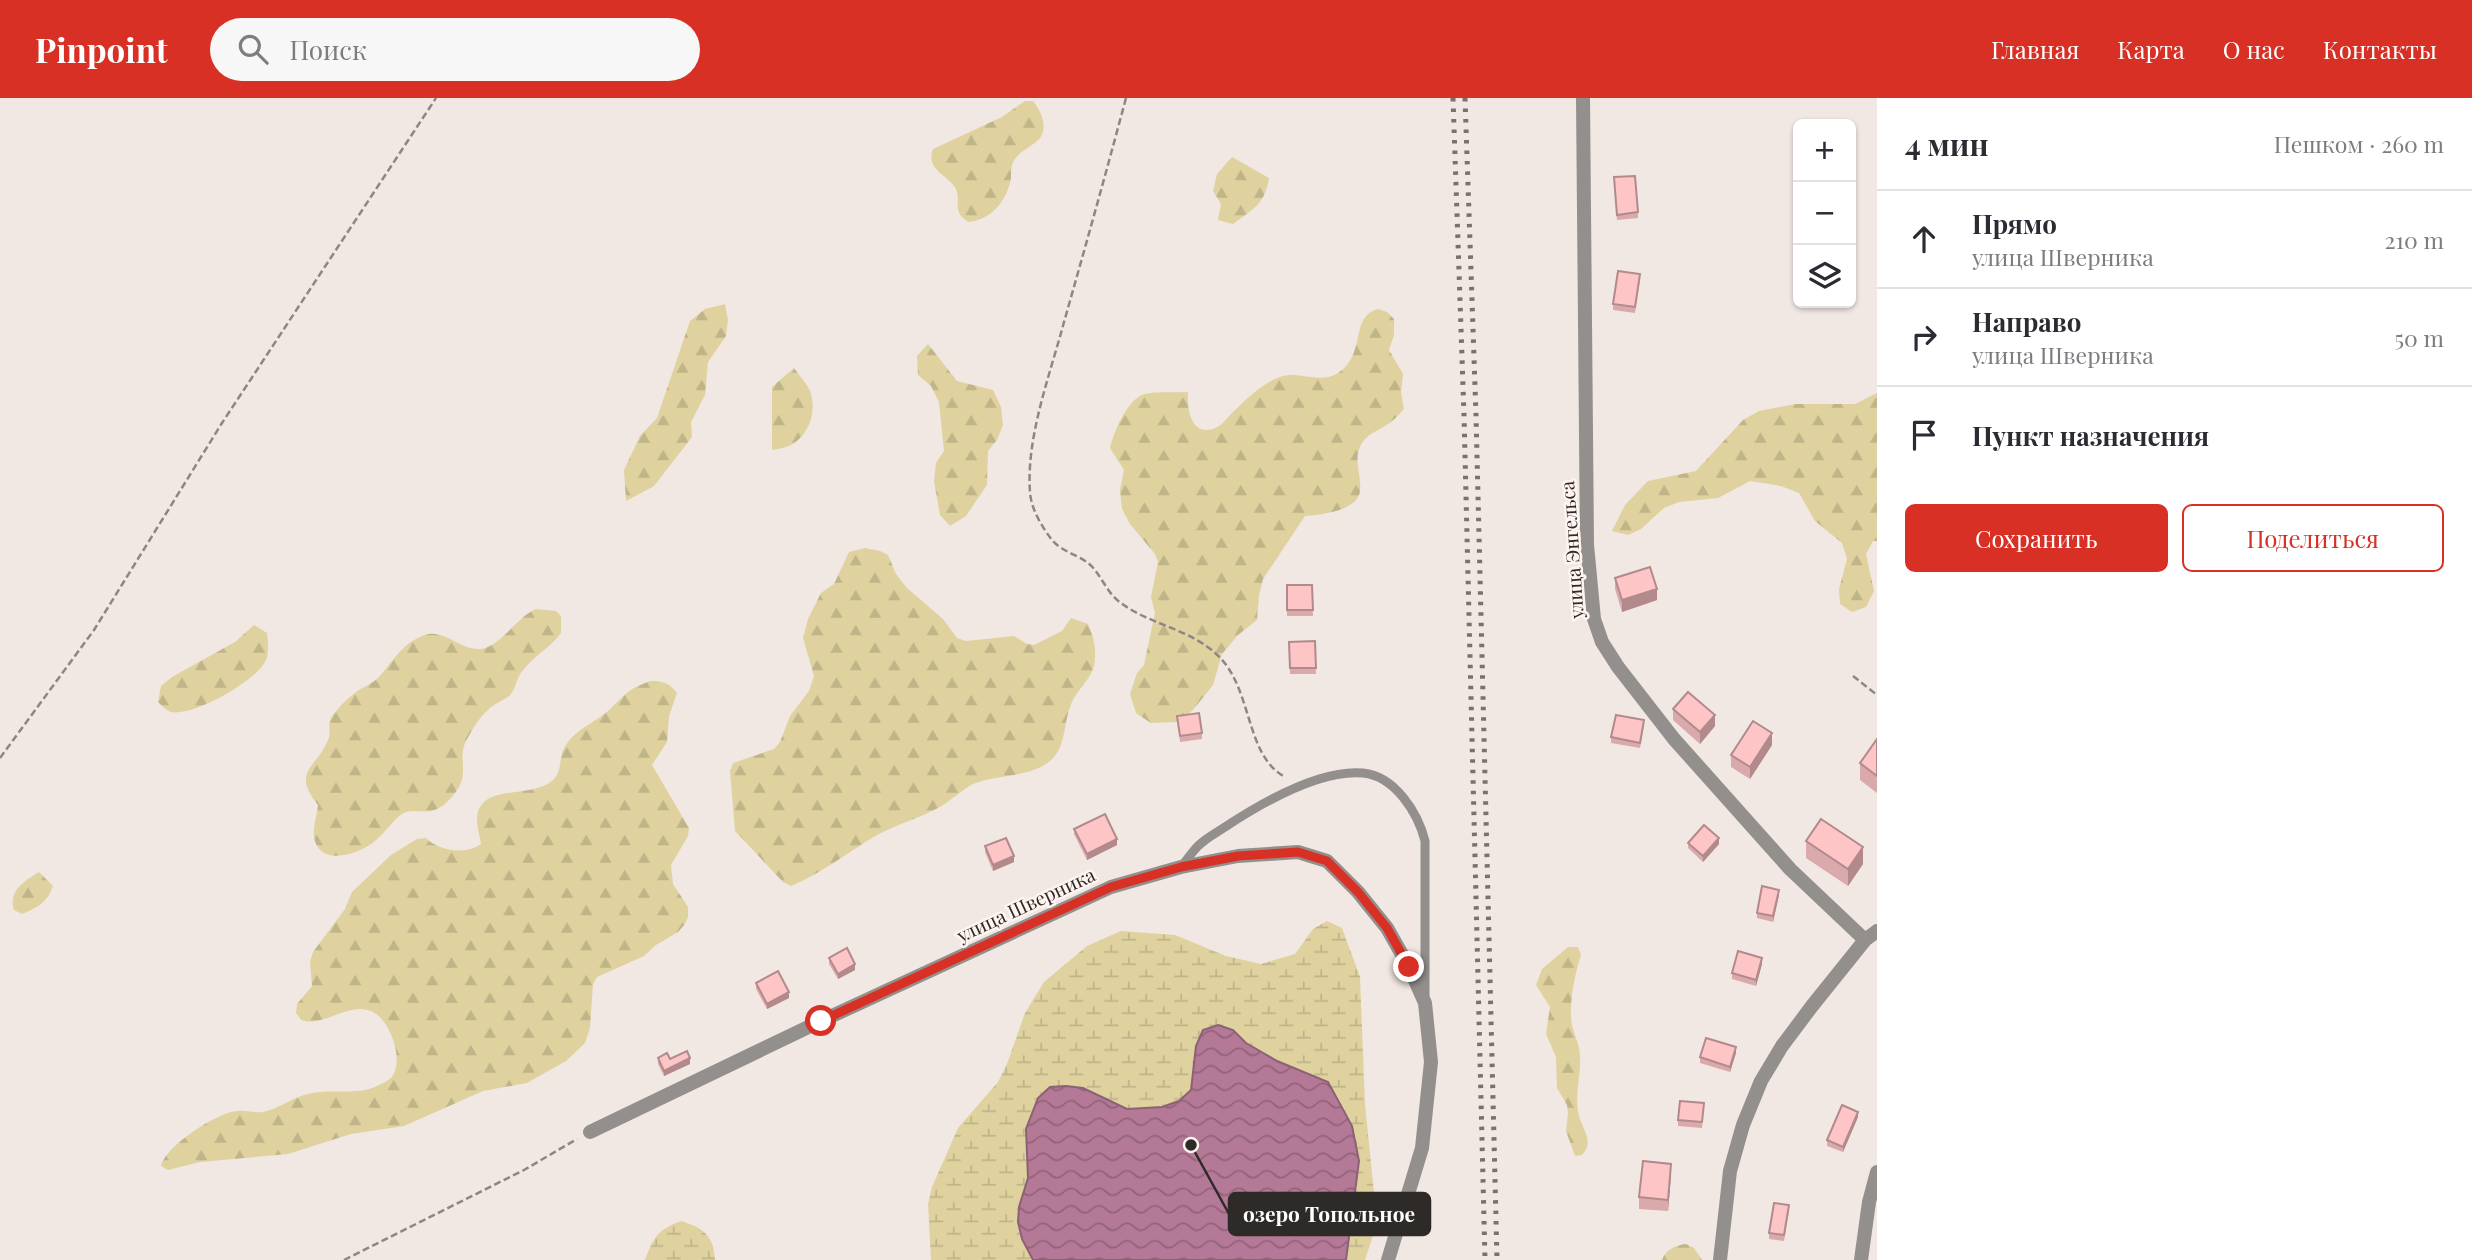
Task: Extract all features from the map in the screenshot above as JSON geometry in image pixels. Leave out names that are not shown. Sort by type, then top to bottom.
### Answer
[{"type":"street","name":"улица Энгельса","points":[[1583,98],[1587,531],[1594,619],[1602,642],[1618,667],[1674,739],[1790,869],[1871,935],[1782,1046],[1761,1082],[1743,1125],[1730,1171],[1720,1260]]},
{"type":"street","name":"улица Шверника","points":[[590,1132],[1111,887],[1181,867],[1238,856],[1298,852],[1327,861],[1358,892],[1387,928],[1425,1003],[1431,1062],[1422,1147],[1388,1260]]},
{"type":"street","points":[[1861,1260],[1869,1202],[1877,1172]]},
{"type":"lane","points":[[1181,867],[1199,844],[1254,808],[1300,786],[1340,775],[1364,773],[1387,782],[1410,805],[1422,826],[1425,841],[1425,1003]]},
{"type":"path","points":[[0,758],[94,630],[222,423],[436,98]]},
{"type":"path","points":[[1126,98],[1039,413],[1030,473],[1031,498],[1036,513],[1053,541],[1089,564],[1114,598],[1143,616],[1183,631],[1218,655],[1236,680],[1264,759],[1275,772],[1300,786]]},
{"type":"path","points":[[1853,676],[1877,695]]},
{"type":"path","points":[[344,1260],[524,1170],[590,1132]]},
{"type":"green space","points":[[1025,101],[1033,101],[1039,110],[1044,129],[1042,135],[1013,162],[1009,186],[997,208],[984,217],[968,222],[959,213],[958,196],[954,186],[934,166],[931,156],[933,149],[1002,117]]},
{"type":"green space","points":[[1232,157],[1269,178],[1261,200],[1233,224],[1218,220],[1221,204],[1213,191],[1217,174]]},
{"type":"green space","points":[[725,304],[728,320],[726,336],[708,362],[705,395],[691,422],[692,437],[654,486],[626,501],[624,470],[640,436],[657,418],[690,321],[705,309]]},
{"type":"green space","points":[[1378,309],[1387,312],[1394,319],[1394,335],[1389,350],[1403,374],[1401,392],[1404,409],[1394,420],[1368,436],[1362,443],[1358,455],[1358,498],[1337,511],[1305,516],[1263,579],[1257,620],[1238,635],[1222,654],[1213,685],[1193,710],[1177,722],[1151,723],[1136,713],[1130,694],[1137,673],[1144,665],[1155,613],[1151,597],[1158,562],[1122,509],[1120,490],[1124,470],[1110,448],[1121,418],[1142,395],[1188,392],[1189,412],[1195,424],[1205,430],[1216,428],[1255,392],[1274,379],[1287,375],[1324,378],[1338,373],[1352,357],[1364,320],[1369,313]]},
{"type":"green space","points":[[928,344],[957,381],[993,390],[1001,407],[1003,425],[997,440],[988,451],[987,485],[966,516],[950,526],[940,515],[934,481],[936,463],[944,451],[939,402],[931,386],[918,375],[917,356]]},
{"type":"green space","points":[[794,368],[811,395],[813,403],[810,420],[796,441],[787,447],[772,450],[772,387]]},
{"type":"green space","points":[[1877,393],[1877,541],[1873,541],[1866,554],[1874,591],[1866,607],[1852,612],[1840,604],[1839,589],[1847,559],[1842,543],[1815,521],[1799,493],[1781,486],[1750,481],[1718,498],[1679,502],[1664,508],[1641,529],[1628,535],[1612,531],[1625,505],[1648,481],[1696,471],[1743,420],[1759,411],[1795,404],[1855,404]]},
{"type":"green space","points":[[865,548],[888,555],[896,574],[907,588],[943,619],[957,638],[966,641],[1014,636],[1034,645],[1062,631],[1071,618],[1088,624],[1094,644],[1094,666],[1072,702],[1062,741],[1050,761],[1023,773],[973,784],[938,808],[879,834],[791,886],[783,882],[735,831],[730,771],[733,763],[774,749],[780,742],[790,716],[809,691],[814,676],[803,638],[808,619],[821,593],[834,584],[849,552]]},
{"type":"green space","points":[[536,609],[556,611],[561,616],[561,633],[523,670],[511,694],[491,707],[476,723],[464,747],[461,782],[450,799],[436,809],[402,814],[375,841],[350,854],[332,855],[317,847],[314,837],[318,805],[306,785],[306,777],[328,740],[330,721],[338,709],[356,692],[376,680],[402,650],[420,637],[436,634],[473,649],[481,649],[495,643]]},
{"type":"green space","points":[[254,625],[267,633],[268,654],[263,665],[247,681],[207,704],[181,712],[171,712],[158,702],[161,686],[172,677],[235,642]]},
{"type":"green space","points":[[650,681],[666,683],[677,693],[669,716],[667,742],[652,765],[689,828],[688,836],[671,865],[673,884],[688,907],[688,917],[678,932],[644,956],[597,977],[593,984],[590,1028],[585,1043],[566,1061],[527,1083],[483,1091],[404,1126],[351,1134],[288,1154],[200,1162],[168,1170],[161,1166],[172,1149],[182,1140],[205,1124],[228,1113],[263,1112],[308,1094],[361,1091],[391,1078],[397,1062],[394,1042],[385,1024],[373,1012],[355,1009],[310,1021],[301,1020],[296,1013],[297,1004],[312,986],[310,962],[313,952],[345,909],[352,892],[391,855],[417,839],[426,838],[438,846],[452,850],[468,850],[481,844],[477,818],[483,803],[498,795],[536,789],[553,780],[570,740],[635,687]]},
{"type":"green space","points":[[39,872],[53,886],[48,896],[37,907],[22,914],[14,910],[15,892]]},
{"type":"green space","points":[[1327,921],[1342,928],[1360,977],[1365,1104],[1377,1223],[1365,1260],[1346,1260],[1359,1161],[1328,1082],[1277,1061],[1246,1043],[1233,1030],[1218,1025],[1203,1031],[1196,1046],[1191,1090],[1179,1101],[1162,1107],[1127,1109],[1083,1088],[1026,1129],[1028,1178],[1019,1207],[1022,1239],[1033,1260],[931,1260],[928,1204],[932,1187],[958,1128],[998,1082],[1025,1013],[1044,982],[1087,946],[1121,931],[1175,935],[1226,956],[1261,964],[1295,954],[1313,929]]},
{"type":"green space","points":[[1568,947],[1578,947],[1581,955],[1576,971],[1571,1017],[1580,1052],[1578,1111],[1588,1144],[1582,1155],[1575,1156],[1566,1131],[1567,1105],[1557,1088],[1556,1057],[1546,1034],[1550,1007],[1536,985],[1542,969]]},
{"type":"green space","points":[[681,1221],[706,1234],[712,1244],[715,1260],[645,1260],[657,1235]]},
{"type":"green space","points":[[1686,1244],[1694,1248],[1702,1260],[1662,1260],[1671,1249]]},
{"type":"water","points":[[1218,1025],[1233,1030],[1246,1043],[1277,1061],[1328,1082],[1352,1126],[1359,1161],[1346,1260],[1033,1260],[1022,1239],[1018,1222],[1019,1207],[1028,1178],[1026,1129],[1038,1098],[1050,1087],[1066,1086],[1083,1088],[1127,1109],[1162,1107],[1179,1101],[1191,1090],[1196,1046],[1203,1030]]},
{"type":"building","points":[[1635,176],[1638,212],[1617,215],[1614,177]]},
{"type":"building","points":[[1618,271],[1640,274],[1635,307],[1613,304]]},
{"type":"building","points":[[1650,567],[1657,589],[1622,600],[1615,578]]},
{"type":"building","points":[[1287,585],[1312,585],[1313,610],[1287,610]]},
{"type":"building","points":[[1315,641],[1316,668],[1290,668],[1289,642]]},
{"type":"building","points":[[1688,692],[1715,715],[1700,732],[1673,709]]},
{"type":"building","points":[[1199,713],[1202,733],[1180,736],[1177,716]]},
{"type":"building","points":[[1616,715],[1644,720],[1640,743],[1611,737]]},
{"type":"building","points":[[1753,721],[1772,733],[1750,767],[1731,755]]},
{"type":"building","points":[[1877,739],[1877,776],[1860,763]]},
{"type":"building","points":[[1105,814],[1117,839],[1087,854],[1074,829]]},
{"type":"building","points":[[1821,819],[1863,847],[1848,869],[1806,841]]},
{"type":"building","points":[[1704,825],[1719,838],[1703,856],[1688,843]]},
{"type":"building","points":[[1006,838],[1014,856],[993,865],[985,846]]},
{"type":"building","points":[[1762,886],[1779,890],[1773,916],[1757,913]]},
{"type":"building","points":[[847,948],[855,964],[838,974],[829,958]]},
{"type":"building","points":[[1738,951],[1762,958],[1756,980],[1732,973]]},
{"type":"building","points":[[778,971],[789,992],[767,1004],[756,983]]},
{"type":"building","points":[[1706,1038],[1736,1047],[1730,1067],[1700,1057]]},
{"type":"building","points":[[687,1051],[690,1058],[664,1071],[658,1058],[667,1053],[670,1059]]},
{"type":"building","points":[[1680,1101],[1704,1103],[1702,1122],[1678,1120]]},
{"type":"building","points":[[1842,1105],[1858,1112],[1843,1147],[1827,1140]]},
{"type":"building","points":[[1643,1161],[1671,1164],[1668,1200],[1639,1197]]},
{"type":"building","points":[[1774,1203],[1789,1205],[1784,1235],[1769,1233]]},
{"type":"railway","points":[[1453,98],[1464,415],[1485,1260]]},
{"type":"railway","points":[[1465,98],[1476,415],[1497,1260]]},
{"type":"place","name":"озеро Топольное","points":[[1191,1145]]},
{"type":"route","points":[[821,1021],[1111,887],[1181,867],[1238,856],[1298,852],[1327,861],[1358,892],[1387,928],[1409,967]]}]
